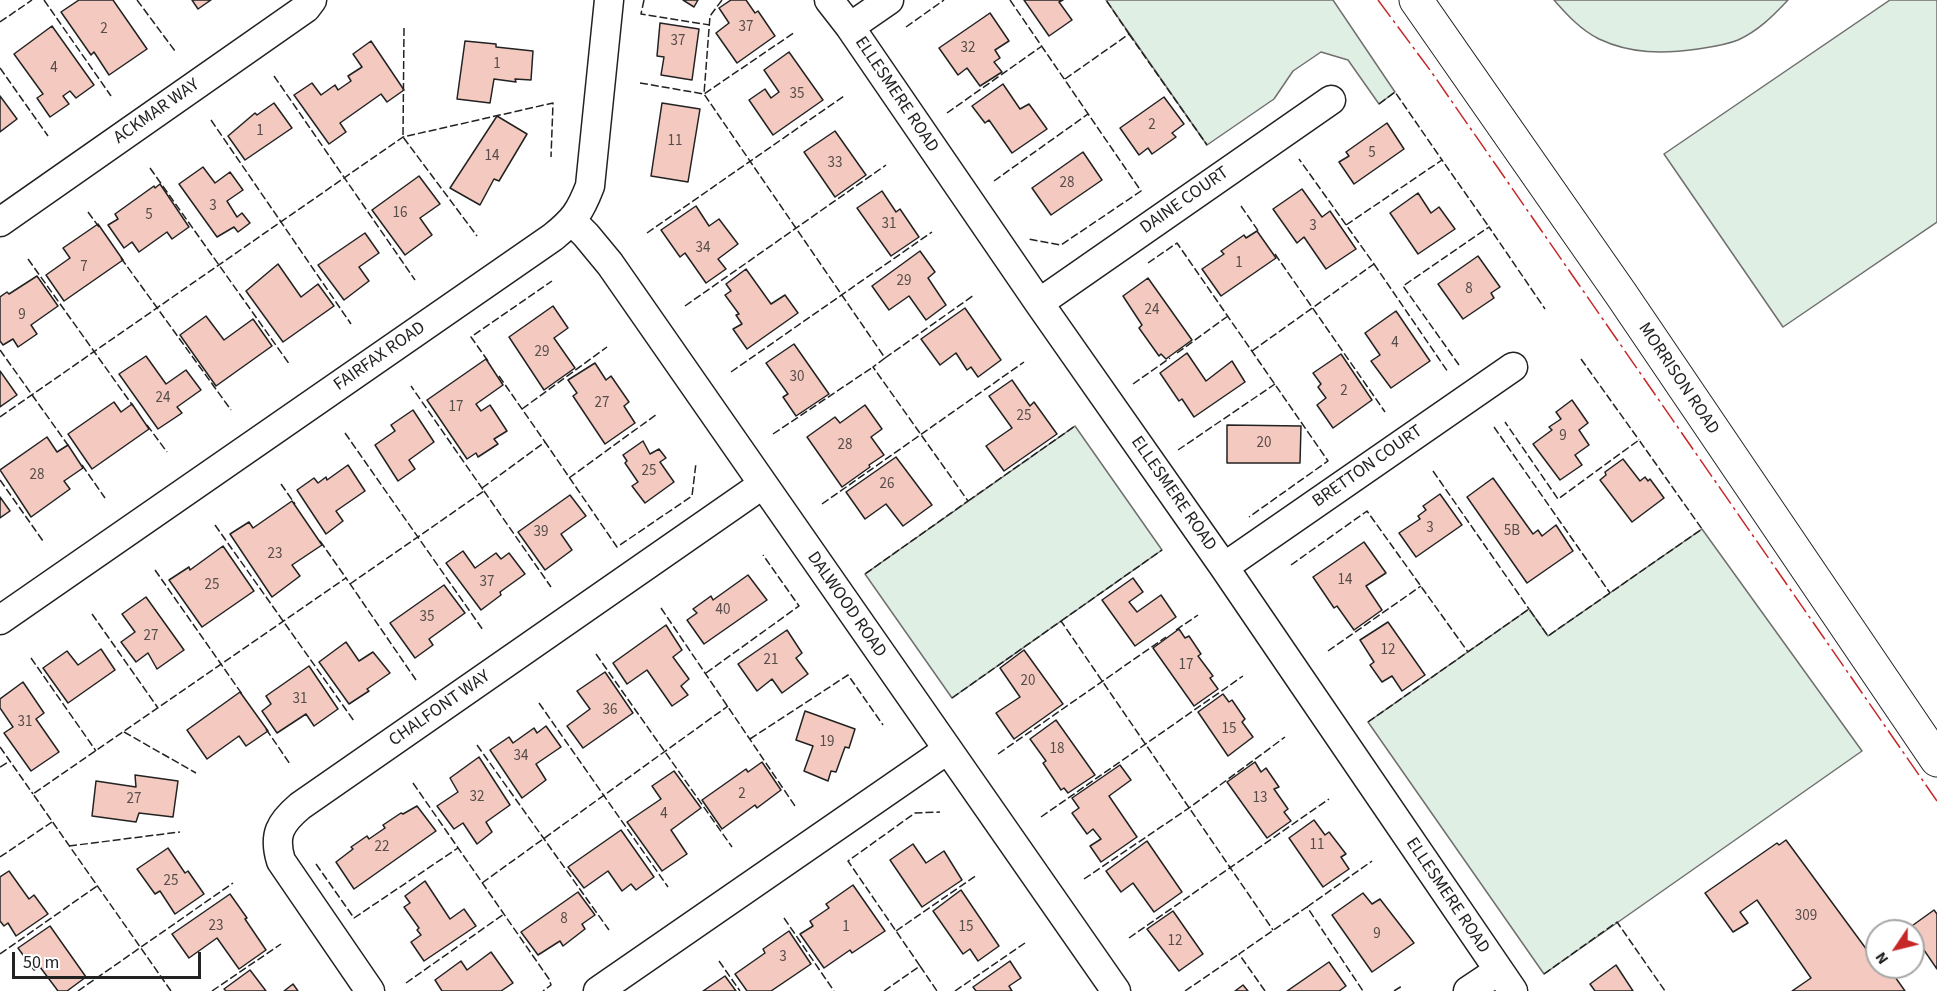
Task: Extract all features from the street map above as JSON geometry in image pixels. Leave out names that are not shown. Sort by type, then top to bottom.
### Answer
[{"type":"main road","name":"MORRISON ROAD","points":[[1416,0],[1621,294],[1937,760]]},
{"type":"street","name":"ACKMAR WAY","points":[[0,222],[306,8],[312,0]]},
{"type":"street","name":"ELLESMERE ROAD","points":[[829,0],[1224,567],[1505,981]]},
{"type":"street","points":[[850,27],[889,0]]},
{"type":"street","name":"FAIRFAX ROAD","points":[[0,620],[553,237],[572,221],[583,206],[590,186],[601,1]]},
{"type":"street","name":"DAINE COURT","points":[[1039,303],[1330,100]]},
{"type":"street","name":"DALWOOD ROAD","points":[[572,221],[610,264],[1116,991]]},
{"type":"street","name":"BRETTON COURT","points":[[1224,567],[1513,367]]},
{"type":"street","name":"CHALFONT WAY","points":[[370,991],[281,861],[277,840],[286,818],[309,799],[762,484]]},
{"type":"street","points":[[598,991],[947,750]]},
{"type":"street","points":[[1468,991],[1505,981]]},
{"type":"green space","points":[[1106,0],[1333,0],[1395,92],[1379,104],[1348,60],[1321,52],[1293,71],[1274,99],[1207,145]]},
{"type":"green space","points":[[1554,0],[1788,0],[1759,28],[1738,40],[1723,45],[1685,51],[1660,52],[1623,48],[1599,39],[1580,27]]},
{"type":"green space","points":[[1890,0],[1937,0],[1937,222],[1783,327],[1664,154]]},
{"type":"green space","points":[[1075,426],[1162,550],[952,698],[865,574]]},
{"type":"green space","points":[[1702,529],[1862,751],[1544,974],[1368,722],[1529,609],[1548,636]]},
{"type":"building","points":[[79,0],[113,0],[147,49],[109,75],[94,52],[91,55],[61,12]]},
{"type":"building","points":[[192,0],[211,0],[198,9]]},
{"type":"building","points":[[683,0],[698,0],[694,7]]},
{"type":"building","points":[[731,0],[746,0],[755,13],[758,11],[775,36],[737,63],[716,33],[729,23],[719,8]]},
{"type":"building","points":[[1024,0],[1063,0],[1059,2],[1072,20],[1049,36]]},
{"type":"building","points":[[990,13],[1009,41],[995,50],[1000,58],[994,62],[1002,72],[980,86],[967,68],[958,75],[939,48]]},
{"type":"building","points":[[660,23],[699,29],[692,80],[661,75],[664,57],[657,56]]},
{"type":"building","points":[[52,26],[94,85],[76,98],[70,91],[63,96],[69,104],[50,117],[37,98],[43,94],[14,54]]},
{"type":"building","points":[[371,41],[404,90],[387,102],[381,94],[340,123],[346,132],[329,144],[294,95],[312,83],[321,95],[335,85],[338,90],[351,81],[348,76],[362,67],[353,54]]},
{"type":"building","points":[[465,41],[533,51],[531,80],[515,79],[516,82],[494,79],[490,103],[457,99]]},
{"type":"building","points":[[789,52],[823,100],[773,135],[749,100],[765,89],[771,98],[779,92],[764,70]]},
{"type":"building","points":[[1003,84],[1020,109],[1029,104],[1047,129],[1012,153],[989,120],[985,123],[972,106]]},
{"type":"building","points":[[0,96],[17,119],[0,132]]},
{"type":"building","points":[[1164,97],[1184,124],[1172,133],[1176,137],[1152,154],[1148,148],[1139,155],[1120,128]]},
{"type":"building","points":[[274,103],[292,128],[245,160],[228,136],[255,113],[257,115]]},
{"type":"building","points":[[662,103],[700,109],[688,182],[651,176]]},
{"type":"building","points":[[497,116],[527,134],[499,181],[494,179],[480,205],[450,188]]},
{"type":"building","points":[[1387,123],[1404,149],[1354,184],[1339,162],[1349,156],[1346,152]]},
{"type":"building","points":[[835,131],[866,175],[835,197],[804,152]]},
{"type":"building","points":[[1083,152],[1102,180],[1051,215],[1032,188]]},
{"type":"building","points":[[203,167],[215,183],[230,172],[243,190],[227,201],[237,217],[242,213],[250,223],[238,232],[234,227],[217,237],[179,184]]},
{"type":"building","points":[[419,176],[440,204],[420,218],[432,235],[405,255],[372,210]]},
{"type":"building","points":[[160,184],[189,227],[172,239],[167,232],[139,252],[132,242],[124,248],[108,225],[118,219],[115,214]]},
{"type":"building","points":[[1302,189],[1322,217],[1330,211],[1356,249],[1326,269],[1304,237],[1297,243],[1273,209]]},
{"type":"building","points":[[882,191],[896,212],[900,209],[919,237],[891,256],[857,208]]},
{"type":"building","points":[[1418,193],[1431,213],[1439,207],[1455,229],[1418,254],[1390,213]]},
{"type":"building","points":[[696,206],[709,226],[719,219],[738,244],[718,259],[726,269],[706,283],[685,253],[680,257],[661,230]]},
{"type":"building","points":[[98,224],[123,260],[64,301],[46,275],[70,258],[63,248]]},
{"type":"building","points":[[1257,231],[1276,258],[1221,296],[1202,269],[1224,254],[1221,251],[1244,235],[1246,238]]},
{"type":"building","points":[[365,233],[379,253],[359,267],[369,281],[344,300],[318,265]]},
{"type":"building","points":[[920,251],[935,272],[928,278],[946,305],[926,320],[909,296],[889,310],[872,286]]},
{"type":"building","points":[[1478,256],[1500,287],[1491,293],[1494,298],[1463,319],[1438,284]]},
{"type":"building","points":[[278,264],[301,297],[318,284],[334,306],[283,342],[246,291]]},
{"type":"building","points":[[746,269],[771,304],[785,295],[798,313],[747,349],[733,329],[742,324],[736,315],[739,314],[725,295],[731,291],[726,284]]},
{"type":"building","points":[[37,276],[58,306],[31,325],[37,334],[18,347],[13,339],[3,345],[0,341],[0,297],[7,292],[9,294]]},
{"type":"building","points":[[1148,278],[1192,340],[1166,359],[1161,354],[1159,356],[1139,328],[1142,325],[1123,296]]},
{"type":"building","points":[[553,306],[568,328],[554,338],[575,368],[544,390],[509,337]]},
{"type":"building","points":[[965,308],[1001,360],[978,377],[971,367],[967,370],[956,353],[940,365],[921,339]]},
{"type":"building","points":[[1396,311],[1430,361],[1391,388],[1371,361],[1380,355],[1365,333]]},
{"type":"building","points":[[206,316],[224,340],[253,319],[272,346],[216,386],[180,335]]},
{"type":"building","points":[[794,344],[829,394],[796,416],[783,397],[788,394],[766,363]]},
{"type":"building","points":[[1187,353],[1206,381],[1232,361],[1245,382],[1194,417],[1182,399],[1179,401],[1160,373]]},
{"type":"building","points":[[1341,354],[1372,400],[1333,428],[1317,405],[1326,398],[1318,387],[1321,384],[1313,373]]},
{"type":"building","points":[[146,356],[166,384],[186,370],[201,390],[177,407],[182,413],[158,429],[119,374]]},
{"type":"building","points":[[486,359],[503,385],[476,404],[481,411],[490,405],[507,431],[494,439],[498,444],[478,457],[476,453],[467,459],[427,400]]},
{"type":"building","points":[[595,363],[606,380],[611,376],[629,402],[624,406],[635,423],[605,444],[573,396],[577,393],[568,380]]},
{"type":"building","points":[[0,371],[17,395],[0,407]]},
{"type":"building","points":[[1012,380],[1030,406],[1034,402],[1057,434],[1004,471],[986,446],[1012,428],[989,396]]},
{"type":"building","points":[[1572,400],[1588,423],[1579,430],[1589,445],[1575,455],[1582,465],[1560,480],[1533,444],[1552,430],[1549,427],[1561,419],[1556,412]]},
{"type":"building","points":[[114,402],[121,412],[132,404],[149,429],[92,469],[68,434]]},
{"type":"building","points":[[865,405],[882,429],[871,437],[884,455],[842,487],[807,437],[835,417],[840,423]]},
{"type":"building","points":[[413,410],[434,442],[409,460],[415,469],[398,481],[375,445],[395,431],[391,425]]},
{"type":"building","points":[[1227,425],[1301,426],[1300,463],[1227,463]]},
{"type":"building","points":[[47,437],[57,452],[68,445],[83,468],[64,481],[70,489],[31,517],[0,470]]},
{"type":"building","points":[[643,441],[650,454],[659,449],[666,458],[660,462],[674,482],[645,503],[632,486],[638,482],[625,463],[627,461],[623,455]]},
{"type":"building","points":[[896,457],[932,505],[903,526],[886,504],[865,519],[846,492]]},
{"type":"building","points":[[1623,459],[1640,481],[1645,477],[1648,481],[1650,479],[1664,498],[1632,522],[1600,480],[1606,475],[1605,472]]},
{"type":"building","points":[[348,465],[365,491],[336,511],[343,521],[326,534],[297,490],[314,478],[318,483],[326,477],[327,480]]},
{"type":"building","points":[[1493,478],[1533,534],[1538,530],[1542,536],[1556,525],[1573,551],[1527,583],[1467,497]]},
{"type":"building","points":[[1440,494],[1462,525],[1416,557],[1399,533],[1420,519],[1418,516],[1426,510],[1423,506]]},
{"type":"building","points":[[570,495],[586,516],[561,534],[572,550],[545,570],[518,532]]},
{"type":"building","points":[[0,497],[10,511],[0,518]]},
{"type":"building","points":[[292,501],[322,545],[292,565],[300,576],[272,597],[230,534],[249,522],[253,528]]},
{"type":"building","points":[[1364,542],[1386,573],[1366,586],[1382,610],[1354,630],[1337,606],[1334,608],[1313,577]]},
{"type":"building","points":[[223,546],[254,591],[202,627],[169,580],[189,567],[190,570]]},
{"type":"building","points":[[463,551],[475,568],[496,553],[501,559],[509,553],[525,574],[500,592],[501,595],[481,610],[446,563]]},
{"type":"building","points":[[748,575],[767,600],[704,644],[687,620],[697,613],[693,609],[711,596],[713,600]]},
{"type":"building","points":[[1133,578],[1143,592],[1129,602],[1137,612],[1161,595],[1176,617],[1135,646],[1102,600]]},
{"type":"building","points":[[444,585],[465,613],[429,639],[433,645],[415,658],[390,623]]},
{"type":"building","points":[[146,597],[184,650],[157,669],[148,653],[136,662],[121,642],[135,632],[122,614]]},
{"type":"building","points":[[1388,622],[1425,675],[1402,691],[1392,676],[1382,682],[1370,665],[1374,662],[1360,640]]},
{"type":"building","points":[[666,625],[682,650],[673,657],[689,679],[681,686],[688,695],[672,706],[647,670],[627,684],[613,663]]},
{"type":"building","points":[[1179,629],[1185,638],[1189,636],[1201,654],[1198,656],[1213,676],[1210,678],[1218,689],[1194,706],[1153,648]]},
{"type":"building","points":[[787,630],[802,653],[796,658],[808,674],[782,693],[772,679],[757,691],[738,664]]},
{"type":"building","points":[[346,642],[359,661],[373,652],[390,673],[349,704],[319,662]]},
{"type":"building","points":[[101,649],[115,670],[68,703],[43,668],[67,651],[78,665]]},
{"type":"building","points":[[1024,650],[1063,704],[1014,739],[996,713],[1020,697],[1000,668]]},
{"type":"building","points":[[309,666],[338,709],[314,726],[306,714],[277,733],[262,711],[271,704],[266,696]]},
{"type":"building","points":[[605,672],[633,713],[583,748],[567,726],[590,709],[577,691]]},
{"type":"building","points":[[23,682],[44,713],[36,719],[59,752],[31,771],[4,733],[13,727],[0,708],[0,699]]},
{"type":"building","points":[[240,692],[268,731],[246,746],[239,736],[207,759],[187,730]]},
{"type":"building","points":[[1223,694],[1229,702],[1232,700],[1245,719],[1242,722],[1253,737],[1228,756],[1198,712]]},
{"type":"building","points":[[805,711],[855,729],[849,748],[845,747],[836,772],[831,771],[828,781],[804,771],[813,746],[796,740]]},
{"type":"building","points":[[1056,720],[1095,775],[1068,793],[1064,788],[1061,790],[1043,763],[1046,761],[1030,739]]},
{"type":"building","points":[[546,726],[561,747],[536,764],[546,780],[522,798],[490,750],[509,737],[513,743],[534,728],[537,733]]},
{"type":"building","points":[[479,757],[510,805],[486,822],[492,832],[477,844],[463,823],[454,829],[437,806],[458,792],[450,778]]},
{"type":"building","points":[[762,762],[781,790],[757,808],[755,805],[722,829],[702,800],[746,769],[748,772]]},
{"type":"building","points":[[1255,762],[1261,772],[1266,768],[1279,787],[1274,789],[1288,809],[1284,812],[1291,821],[1267,838],[1227,782]]},
{"type":"building","points":[[1120,765],[1131,780],[1109,796],[1137,837],[1101,862],[1090,846],[1101,839],[1093,829],[1087,834],[1072,813],[1079,808],[1072,798]]},
{"type":"building","points":[[674,771],[701,808],[671,830],[687,854],[662,871],[627,822],[661,799],[652,786]]},
{"type":"building","points":[[135,775],[178,781],[173,817],[139,813],[136,822],[92,816],[96,781],[136,787]]},
{"type":"building","points":[[417,806],[436,831],[354,889],[336,862],[353,849],[351,847],[367,836],[369,839],[385,828],[383,825]]},
{"type":"building","points":[[1314,820],[1325,835],[1329,832],[1346,854],[1341,857],[1349,869],[1323,887],[1289,838]]},
{"type":"building","points":[[621,830],[654,877],[636,890],[631,884],[622,891],[608,871],[584,888],[568,867]]},
{"type":"building","points":[[1786,840],[1865,947],[1865,979],[1896,979],[1905,991],[1792,991],[1811,978],[1757,900],[1740,912],[1748,923],[1733,932],[1705,893],[1777,843],[1779,845]]},
{"type":"building","points":[[1147,841],[1182,892],[1154,912],[1133,883],[1121,892],[1106,871]]},
{"type":"building","points":[[913,844],[926,863],[944,851],[962,880],[922,907],[890,860]]},
{"type":"building","points":[[168,848],[185,873],[188,871],[204,894],[175,914],[160,891],[155,894],[137,869]]},
{"type":"building","points":[[9,871],[29,899],[34,895],[48,914],[16,936],[8,923],[4,926],[0,921],[0,877]]},
{"type":"building","points":[[425,881],[450,919],[464,909],[476,926],[424,961],[411,942],[421,935],[417,930],[419,928],[404,907],[410,903],[405,896]]},
{"type":"building","points":[[853,885],[885,931],[852,953],[850,950],[824,968],[800,934],[813,926],[810,921],[829,908],[826,904]]},
{"type":"building","points":[[961,890],[999,946],[978,961],[970,949],[963,954],[933,911]]},
{"type":"building","points":[[578,892],[595,915],[582,924],[585,929],[563,946],[560,941],[538,955],[521,932]]},
{"type":"building","points":[[1363,893],[1372,904],[1380,899],[1414,943],[1372,972],[1332,915]]},
{"type":"building","points":[[230,894],[266,950],[239,969],[217,938],[189,958],[172,934]]},
{"type":"building","points":[[1934,910],[1937,914],[1937,969],[1925,952],[1925,919],[1922,919]]},
{"type":"building","points":[[1173,911],[1203,954],[1179,971],[1147,929]]},
{"type":"building","points":[[50,926],[86,977],[67,991],[58,991],[40,967],[34,970],[18,948]]},
{"type":"building","points":[[789,931],[811,964],[771,991],[747,991],[735,974],[765,953],[763,949]]},
{"type":"building","points":[[491,952],[513,983],[501,991],[442,991],[435,980],[461,961],[467,970]]},
{"type":"building","points":[[1010,961],[1021,978],[1009,986],[1012,991],[976,991],[973,987]]},
{"type":"building","points":[[1329,962],[1346,986],[1339,991],[1287,991]]},
{"type":"building","points":[[1616,965],[1633,991],[1595,991],[1590,984]]},
{"type":"building","points":[[250,970],[266,991],[226,991],[224,989]]},
{"type":"building","points":[[725,976],[736,991],[703,991]]},
{"type":"building","points":[[293,984],[298,991],[284,991]]},
{"type":"building","points":[[1243,985],[1248,991],[1235,991]]},
{"type":"fence","points":[[0,22],[32,0]]},
{"type":"fence","points":[[44,0],[111,96]]},
{"type":"fence","points":[[137,0],[175,51]]},
{"type":"fence","points":[[644,0],[641,14],[710,25]]},
{"type":"fence","points":[[722,0],[710,16],[704,94],[795,32]]},
{"type":"fence","points":[[906,27],[944,0]]},
{"type":"fence","points":[[1010,0],[1141,191],[1061,245],[1028,239]]},
{"type":"fence","points":[[1065,79],[1129,34],[1106,0]]},
{"type":"fence","points":[[404,28],[403,137],[477,236]]},
{"type":"fence","points":[[1129,34],[1207,145]]},
{"type":"fence","points":[[947,113],[1042,46]]},
{"type":"fence","points":[[0,68],[48,136]]},
{"type":"fence","points":[[274,76],[415,280]]},
{"type":"fence","points":[[640,83],[704,94],[885,358],[873,367],[968,501],[865,574]]},
{"type":"fence","points":[[1379,104],[1395,92],[1442,160]]},
{"type":"fence","points":[[647,233],[844,96]]},
{"type":"fence","points":[[0,417],[403,137],[553,103],[551,157]]},
{"type":"fence","points":[[994,181],[1088,114]]},
{"type":"fence","points":[[211,120],[351,324]]},
{"type":"fence","points":[[1252,351],[1374,264],[1299,159]]},
{"type":"fence","points":[[1346,225],[1442,160],[1489,227]]},
{"type":"fence","points":[[685,306],[886,165]]},
{"type":"fence","points":[[150,168],[290,365]]},
{"type":"fence","points":[[1241,206],[1259,232]]},
{"type":"fence","points":[[88,212],[99,227]]},
{"type":"fence","points":[[1459,365],[1403,286],[1489,227],[1545,309]]},
{"type":"fence","points":[[731,372],[932,232]]},
{"type":"fence","points":[[1148,263],[1177,243],[1328,461],[1249,517]]},
{"type":"fence","points":[[1275,254],[1385,412]]},
{"type":"fence","points":[[121,258],[231,410]]},
{"type":"fence","points":[[28,259],[133,406]]},
{"type":"fence","points":[[1374,264],[1448,372]]},
{"type":"fence","points":[[488,361],[471,337],[552,281]]},
{"type":"fence","points":[[885,358],[974,295]]},
{"type":"fence","points":[[1177,353],[1228,316]]},
{"type":"fence","points":[[522,409],[607,347]]},
{"type":"fence","points":[[0,350],[70,448]]},
{"type":"fence","points":[[1133,384],[1170,358]]},
{"type":"fence","points":[[1581,359],[1639,440]]},
{"type":"fence","points":[[822,504],[1024,362]]},
{"type":"fence","points":[[773,434],[873,367]]},
{"type":"fence","points":[[499,376],[545,442]]},
{"type":"fence","points":[[1178,450],[1275,384]]},
{"type":"fence","points":[[350,584],[484,491],[411,386]]},
{"type":"fence","points":[[569,478],[657,414]]},
{"type":"fence","points":[[1368,722],[1529,609],[1548,636],[1702,529],[1639,440],[1558,499],[1505,422]]},
{"type":"fence","points":[[147,425],[167,452]]},
{"type":"fence","points":[[968,501],[1075,426]]},
{"type":"fence","points":[[1494,427],[1610,593]]},
{"type":"fence","points":[[345,433],[483,630]]},
{"type":"fence","points":[[482,488],[545,442],[617,547],[692,496],[696,463]]},
{"type":"fence","points":[[82,465],[105,498]]},
{"type":"fence","points":[[1433,471],[1529,609]]},
{"type":"fence","points":[[0,480],[43,541]]},
{"type":"fence","points":[[281,484],[295,504]]},
{"type":"fence","points":[[484,491],[551,587]]},
{"type":"fence","points":[[1291,565],[1367,511],[1468,652]]},
{"type":"fence","points":[[215,525],[354,721]]},
{"type":"fence","points":[[320,541],[346,578]]},
{"type":"fence","points":[[1061,621],[1162,550]]},
{"type":"fence","points":[[706,673],[799,606],[763,555]]},
{"type":"fence","points":[[155,570],[242,694]]},
{"type":"fence","points":[[171,991],[33,794],[346,578],[416,680]]},
{"type":"fence","points":[[1328,651],[1421,586]]},
{"type":"fence","points":[[661,608],[795,806]]},
{"type":"fence","points":[[92,614],[158,708]]},
{"type":"fence","points":[[1176,630],[1198,615]]},
{"type":"fence","points":[[952,698],[1061,621],[1273,930]]},
{"type":"fence","points":[[998,754],[1166,637]]},
{"type":"fence","points":[[596,654],[732,847]]},
{"type":"fence","points":[[31,658],[96,751]]},
{"type":"fence","points":[[750,739],[848,675],[883,725]]},
{"type":"fence","points":[[1041,817],[1243,676]]},
{"type":"fence","points":[[539,703],[668,887]]},
{"type":"fence","points":[[482,883],[728,706]]},
{"type":"fence","points":[[266,729],[290,764]]},
{"type":"fence","points":[[124,732],[196,773]]},
{"type":"fence","points":[[1084,879],[1189,808],[1285,737]]},
{"type":"fence","points":[[477,745],[609,930]]},
{"type":"fence","points":[[0,747],[33,794]]},
{"type":"fence","points":[[0,767],[10,761]]},
{"type":"fence","points":[[413,783],[549,979],[551,985],[543,991]]},
{"type":"fence","points":[[1129,938],[1329,799]]},
{"type":"fence","points":[[884,991],[920,966],[848,861],[915,813],[940,812]]},
{"type":"fence","points":[[0,857],[52,822]]},
{"type":"fence","points":[[69,846],[180,832]]},
{"type":"fence","points":[[316,864],[354,918],[458,848]]},
{"type":"fence","points":[[1307,907],[1372,861]]},
{"type":"fence","points":[[896,931],[977,875]]},
{"type":"fence","points":[[78,991],[233,883]]},
{"type":"fence","points":[[0,954],[97,886]]},
{"type":"fence","points":[[1265,991],[1239,954],[1307,907],[1363,991]]},
{"type":"fence","points":[[406,983],[504,914]]},
{"type":"fence","points":[[784,918],[834,991]]},
{"type":"fence","points":[[1544,974],[1617,922],[1665,991]]},
{"type":"fence","points":[[955,991],[1025,943]]},
{"type":"fence","points":[[212,991],[281,944]]},
{"type":"fence","points":[[1185,991],[1239,954]]},
{"type":"fence","points":[[719,961],[740,991]]},
{"type":"fence","points":[[920,966],[937,991]]},
{"type":"fence","points":[[1394,991],[1402,986]]},
{"type":"power","points":[[1378,0],[1430,70],[1937,801]]}]
